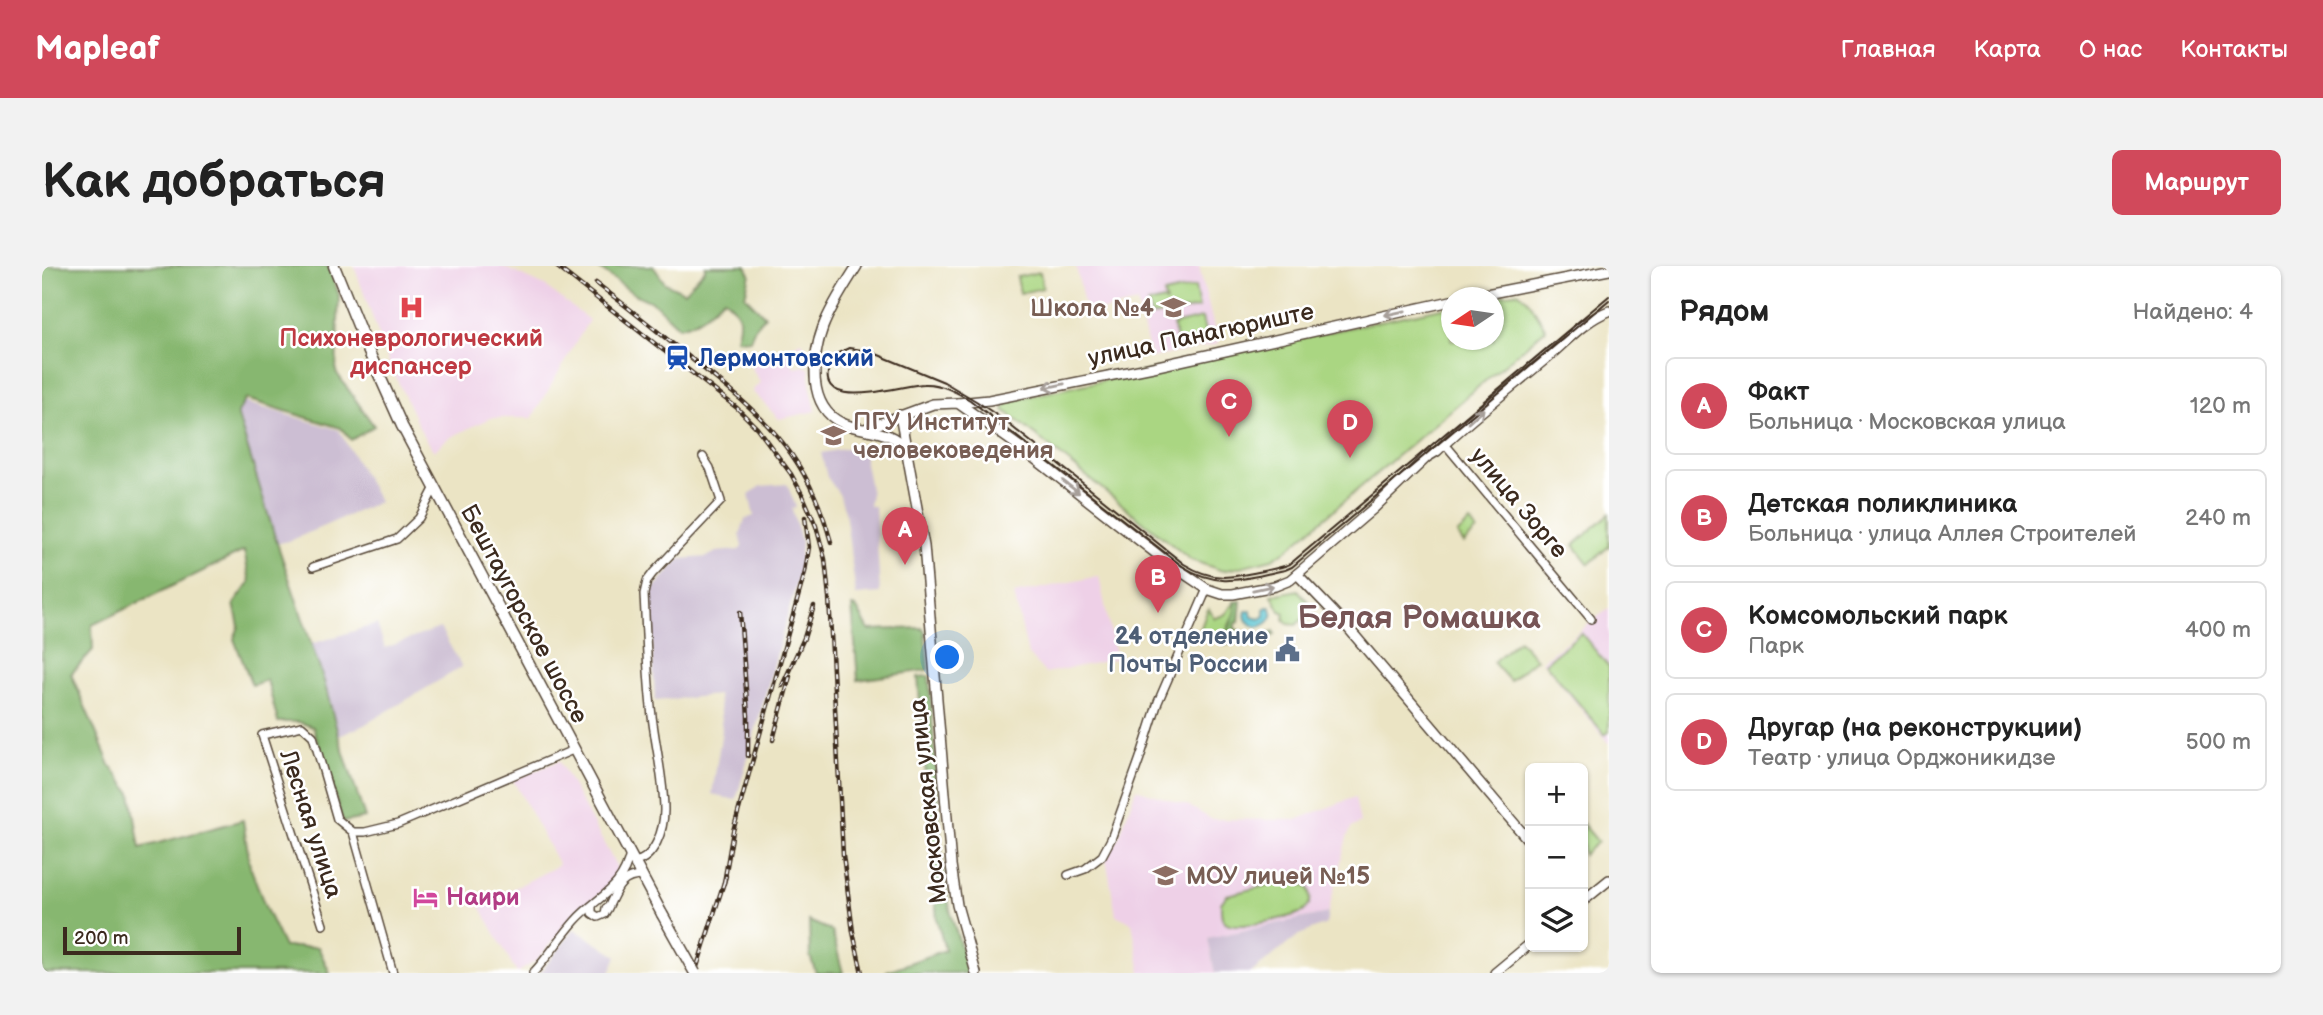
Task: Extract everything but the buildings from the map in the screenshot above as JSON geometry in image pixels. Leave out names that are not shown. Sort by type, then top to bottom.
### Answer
[{"type":"main road","name":"Бештаугорское шоссе","points":[[334,266],[402,426],[434,489],[695,973]]},
{"type":"street","points":[[857,266],[824,325],[818,347],[816,381],[821,402],[830,414],[843,423],[898,440],[909,456]]},
{"type":"street","points":[[1504,290],[1609,270]]},
{"type":"street","name":"улица Панагюриште","points":[[865,429],[933,404],[989,400],[1441,303]]},
{"type":"street","points":[[958,403],[975,413],[1167,562],[1207,589],[1233,594],[1275,586],[1290,580],[1498,396],[1549,357],[1589,321],[1609,311]]},
{"type":"street","name":"Московская улица","points":[[900,415],[924,547],[951,865],[957,905],[976,973]]},
{"type":"street","name":"улица Зорге","points":[[1445,444],[1591,619]]},
{"type":"street","points":[[533,973],[571,926],[614,888],[632,858],[645,858],[661,834],[664,811],[651,707],[644,594],[647,580],[721,501],[710,468],[703,457]]},
{"type":"street","points":[[313,567],[397,539],[419,518],[434,489]]},
{"type":"street","points":[[1297,574],[1344,623],[1525,836]]},
{"type":"street","points":[[1068,874],[1085,869],[1102,856],[1111,839],[1158,702],[1207,589]]},
{"type":"street","name":"Лесная улица","points":[[323,925],[262,735],[302,726],[313,736],[337,820],[353,832]]},
{"type":"street","points":[[393,973],[353,832],[365,832],[398,824],[573,750]]},
{"type":"street","points":[[571,926],[578,921],[606,914],[626,878],[642,877]]},
{"type":"street","points":[[1588,897],[1609,880]]},
{"type":"street","points":[[594,904],[603,903],[607,910]]},
{"type":"street","points":[[594,904],[592,913],[598,917]]},
{"type":"street","points":[[1495,973],[1525,948]]},
{"type":"shaded area","points":[[354,266],[501,266],[545,286],[589,320],[532,418],[490,418],[447,439],[434,451],[425,439],[389,363]]},
{"type":"shaded area","name":"Школа №4","points":[[1076,266],[1199,266],[1218,344],[1151,358],[1137,303],[1086,314]]},
{"type":"shaded area","points":[[802,341],[805,349],[791,355],[794,368],[804,366],[810,369],[810,384],[816,411],[779,419],[752,391],[760,382],[750,365]]},
{"type":"shaded area","points":[[240,401],[339,430],[379,502],[292,540],[272,545],[231,404]]},
{"type":"shaded area","points":[[865,445],[865,463],[871,493],[869,506],[875,506],[880,593],[856,595],[845,511],[839,494],[827,477],[821,453]]},
{"type":"shaded area","points":[[787,484],[796,507],[792,509],[801,541],[799,574],[736,800],[712,794],[722,730],[718,695],[655,701],[650,592],[680,559],[739,550],[742,547],[740,535],[745,519],[754,516],[749,495],[761,486]]},
{"type":"shaded area","points":[[1099,576],[1116,659],[1045,673],[1028,654],[1014,594]]},
{"type":"shaded area","points":[[1609,608],[1609,744],[1542,661]]},
{"type":"shaded area","points":[[377,624],[385,648],[440,628],[462,667],[364,725],[337,737],[308,645]]},
{"type":"shaded area","points":[[559,761],[619,871],[611,887],[577,912],[537,960],[517,973],[480,906],[559,865],[513,780]]},
{"type":"shaded area","points":[[1136,789],[1189,806],[1211,819],[1296,820],[1355,797],[1360,823],[1351,828],[1347,837],[1328,913],[1208,938],[1215,973],[1141,973],[1132,923],[1116,915],[1106,858],[1118,840]]},
{"type":"shaded area","points":[[1328,913],[1326,924],[1299,935],[1251,973],[1215,973],[1208,938]]},
{"type":"shaded area","points":[[574,929],[617,956],[610,973],[540,973]]},
{"type":"green space","points":[[42,266],[328,266],[339,295],[336,372],[374,426],[351,440],[341,428],[246,399],[237,413],[275,537],[324,681],[365,818],[343,822],[313,727],[299,722],[278,722],[267,680],[252,685],[234,639],[239,626],[234,604],[250,582],[244,551],[92,625],[93,650],[71,674],[110,765],[131,793],[140,848],[243,820],[250,866],[284,947],[318,947],[330,973],[42,973]]},
{"type":"green space","points":[[596,266],[653,266],[665,283],[684,292],[705,270],[705,266],[746,266],[750,274],[745,296],[765,316],[754,329],[750,340],[736,339],[739,316],[724,298],[709,312],[679,327],[654,303],[634,294]]},
{"type":"green space","points":[[1040,272],[1043,288],[1020,293],[1017,277]]},
{"type":"green space","points":[[1195,287],[1199,308],[1151,316],[1148,304],[1164,300],[1166,303],[1164,294]]},
{"type":"green space","points":[[1518,292],[1528,300],[1546,329],[1288,549],[1272,559],[1223,571],[1191,560],[1004,410],[1007,401],[1441,308],[1441,350],[1504,350],[1504,295]]},
{"type":"green space","points":[[1202,318],[1207,340],[1178,346],[1173,325]]},
{"type":"green space","points":[[1609,514],[1609,546],[1589,564],[1574,545]]},
{"type":"green space","points":[[1470,522],[1477,531],[1464,543],[1457,534]]},
{"type":"green space","points":[[1298,590],[1314,609],[1296,625],[1288,624],[1284,619],[1285,613],[1280,611],[1272,595]]},
{"type":"green space","points":[[1241,601],[1239,622],[1235,624],[1235,629],[1254,638],[1274,631],[1275,635],[1251,642],[1223,644],[1235,611],[1234,602]]},
{"type":"green space","points":[[1234,602],[1235,611],[1225,636],[1214,639],[1198,636],[1209,609],[1214,618],[1219,617],[1227,613]]},
{"type":"green space","points":[[852,606],[856,607],[869,630],[922,628],[925,632],[928,670],[858,680]]},
{"type":"green space","points":[[1581,633],[1609,667],[1609,732],[1605,735],[1545,663]]},
{"type":"green space","points":[[1519,640],[1536,659],[1510,681],[1493,662]]},
{"type":"green space","points":[[929,676],[943,868],[951,915],[969,973],[888,973],[887,971],[945,950],[937,920],[918,677]]},
{"type":"green space","points":[[1588,830],[1598,842],[1588,851]]},
{"type":"green space","points":[[1296,881],[1309,888],[1310,901],[1303,912],[1276,920],[1242,925],[1233,925],[1223,919],[1221,903],[1227,895]]},
{"type":"green space","points":[[809,921],[832,931],[843,973],[816,973],[810,956]]},
{"type":"water","points":[[1270,607],[1272,614],[1265,624],[1258,627],[1246,619],[1246,611],[1251,611],[1252,617],[1260,619],[1265,616],[1264,609]]},
{"type":"tram line","points":[[1609,296],[1290,564],[1231,577],[1204,574],[1184,564],[1001,418],[944,382],[869,351],[849,348],[834,355],[828,374],[831,386],[842,392],[876,392],[930,384],[959,394],[1182,566],[1209,578],[1233,580],[1292,567],[1609,300]]},
{"type":"railway","points":[[556,266],[737,408],[757,428],[791,474],[816,526],[825,559],[829,597],[843,855],[853,932],[862,973]]},
{"type":"railway","points":[[596,283],[758,415],[793,457],[808,482],[821,510],[831,542]]},
{"type":"railway","points":[[724,883],[733,831],[805,572],[809,547],[805,517]]},
{"type":"railway","points":[[782,686],[804,638],[814,606]]},
{"type":"railway","points":[[740,612],[748,716],[748,756]]},
{"type":"railway","points":[[773,740],[790,676]]},
{"type":"railway","points":[[695,973],[726,876]]},
{"type":"place","name":"Психоневрологический диспансер","points":[[411,307]]},
{"type":"place","name":"Школа №4","points":[[1174,308]]},
{"type":"place","name":"Лермонтовский","points":[[678,358]]},
{"type":"place","name":"ПГУ Институт человековедения","points":[[833,436]]},
{"type":"place","name":"Комсомольский парк","points":[[1229,437]]},
{"type":"place","name":"Другар (на реконструкции)","points":[[1350,458]]},
{"type":"place","name":"Факт","points":[[905,565]]},
{"type":"place","name":"Детская поликлиника","points":[[1158,613]]},
{"type":"place","name":"24 отделение Почты России","points":[[1288,650]]},
{"type":"place","name":"МОУ лицей №15","points":[[1166,876]]},
{"type":"place","name":"Наири","points":[[426,897]]},
{"type":"district","name":"Белая Ромашка","points":[[1419,618]]}]
